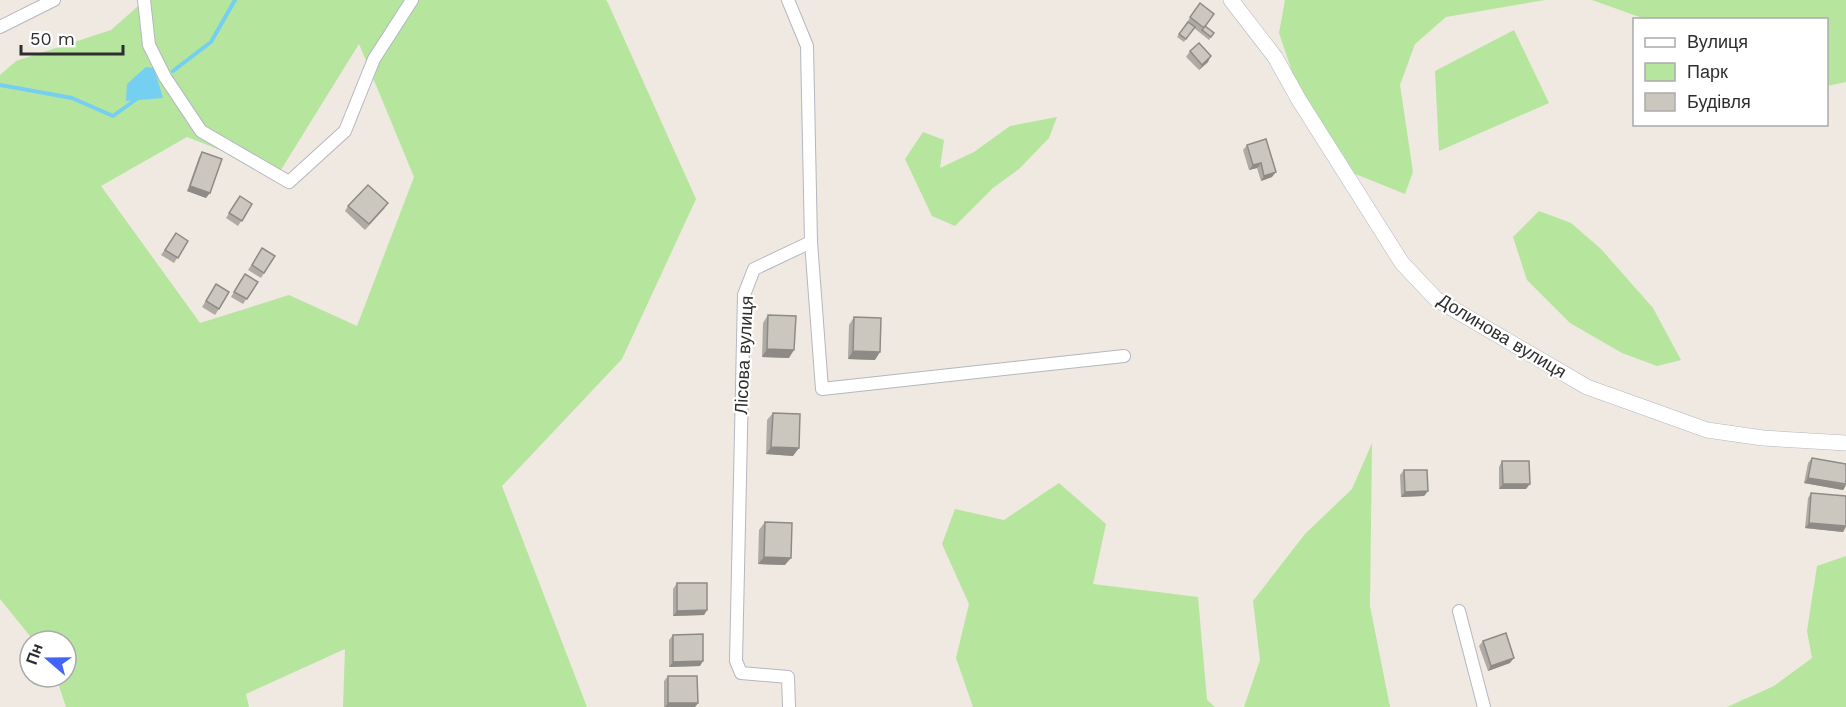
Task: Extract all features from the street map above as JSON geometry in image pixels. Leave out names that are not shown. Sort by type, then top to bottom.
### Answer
[{"type":"street","points":[[0,27],[54,0]]},
{"type":"street","points":[[144,0],[149,45],[165,77],[201,131],[289,182],[345,131],[374,59],[412,0]]},
{"type":"street","points":[[788,0],[807,46],[811,242],[822,389],[1124,356]]},
{"type":"street","name":"Долинова вулиця","points":[[1231,0],[1275,57],[1299,100],[1402,263],[1436,299],[1587,387],[1707,430],[1763,438],[1846,443]]},
{"type":"street","name":"Лісова вулиця","points":[[789,707],[788,677],[741,673],[736,661],[744,295],[754,269],[811,242]]},
{"type":"street","points":[[1458,611],[1484,707]]},
{"type":"green space","points":[[145,0],[606,0],[696,199],[622,359],[502,486],[587,707],[343,707],[345,649],[246,694],[249,707],[66,707],[60,689],[78,689],[78,629],[24,629],[0,599],[0,75],[16,61],[111,30]],"holes":[[[359,44],[414,177],[357,326],[289,295],[200,323],[101,186],[187,137],[279,173]]]},
{"type":"green space","points":[[1285,0],[1545,0],[1446,17],[1415,44],[1400,85],[1413,172],[1405,194],[1343,169],[1304,107],[1279,33]]},
{"type":"green space","points":[[1592,0],[1846,0],[1846,82],[1828,86],[1828,18],[1642,18]]},
{"type":"green space","points":[[1514,30],[1549,103],[1439,151],[1435,71]]},
{"type":"green space","points":[[1057,117],[1049,138],[1019,169],[993,188],[955,226],[932,216],[905,159],[923,132],[944,140],[940,168],[974,152],[1010,126]]},
{"type":"green space","points":[[1539,211],[1571,223],[1601,249],[1653,308],[1681,360],[1657,366],[1622,353],[1570,323],[1527,280],[1513,237]]},
{"type":"green space","points":[[1372,443],[1370,606],[1390,707],[1244,707],[1260,660],[1253,601],[1305,534],[1352,489]]},
{"type":"green space","points":[[1059,483],[1106,524],[1093,584],[1198,597],[1207,700],[1215,707],[973,707],[956,658],[969,604],[942,544],[955,509],[1004,520]]},
{"type":"green space","points":[[1846,556],[1846,707],[1727,707],[1774,686],[1812,658],[1807,631],[1817,566]]},
{"type":"water","points":[[146,67],[154,68],[163,98],[126,101],[127,84]]},
{"type":"building","points":[[1200,3],[1214,14],[1204,28],[1190,17]]},
{"type":"building","points":[[1188,22],[1195,27],[1186,39],[1179,34]]},
{"type":"building","points":[[1205,26],[1214,33],[1211,37],[1202,30]]},
{"type":"building","points":[[1199,43],[1211,56],[1202,65],[1190,51]]},
{"type":"building","points":[[1266,139],[1276,172],[1264,176],[1261,163],[1253,165],[1247,145]]},
{"type":"building","points":[[202,152],[222,159],[210,193],[190,186]]},
{"type":"building","points":[[368,185],[388,203],[369,224],[348,206]]},
{"type":"building","points":[[240,196],[252,204],[242,221],[229,213]]},
{"type":"building","points":[[176,233],[188,241],[178,258],[165,250]]},
{"type":"building","points":[[262,248],[275,256],[264,273],[252,265]]},
{"type":"building","points":[[245,274],[258,282],[247,299],[234,292]]},
{"type":"building","points":[[216,284],[229,292],[219,309],[206,301]]},
{"type":"building","points":[[768,315],[796,316],[794,350],[767,349]]},
{"type":"building","points":[[854,317],[881,318],[880,352],[853,351]]},
{"type":"building","points":[[773,413],[800,414],[799,448],[771,447]]},
{"type":"building","points":[[1812,458],[1846,464],[1846,484],[1808,478]]},
{"type":"building","points":[[1502,461],[1529,461],[1530,484],[1503,484]]},
{"type":"building","points":[[1404,470],[1427,470],[1428,491],[1405,492]]},
{"type":"building","points":[[1811,493],[1846,496],[1846,526],[1809,523]]},
{"type":"building","points":[[765,522],[792,523],[791,558],[764,557]]},
{"type":"building","points":[[677,583],[707,583],[707,610],[677,611]]},
{"type":"building","points":[[1506,633],[1514,658],[1491,666],[1483,641]]},
{"type":"building","points":[[703,634],[703,661],[673,662],[673,635]]},
{"type":"building","points":[[668,676],[697,676],[698,703],[668,703]]},
{"type":"waterway","points":[[173,71],[211,42],[235,0]]},
{"type":"waterway","points":[[0,85],[72,98],[113,116],[138,98]]}]
